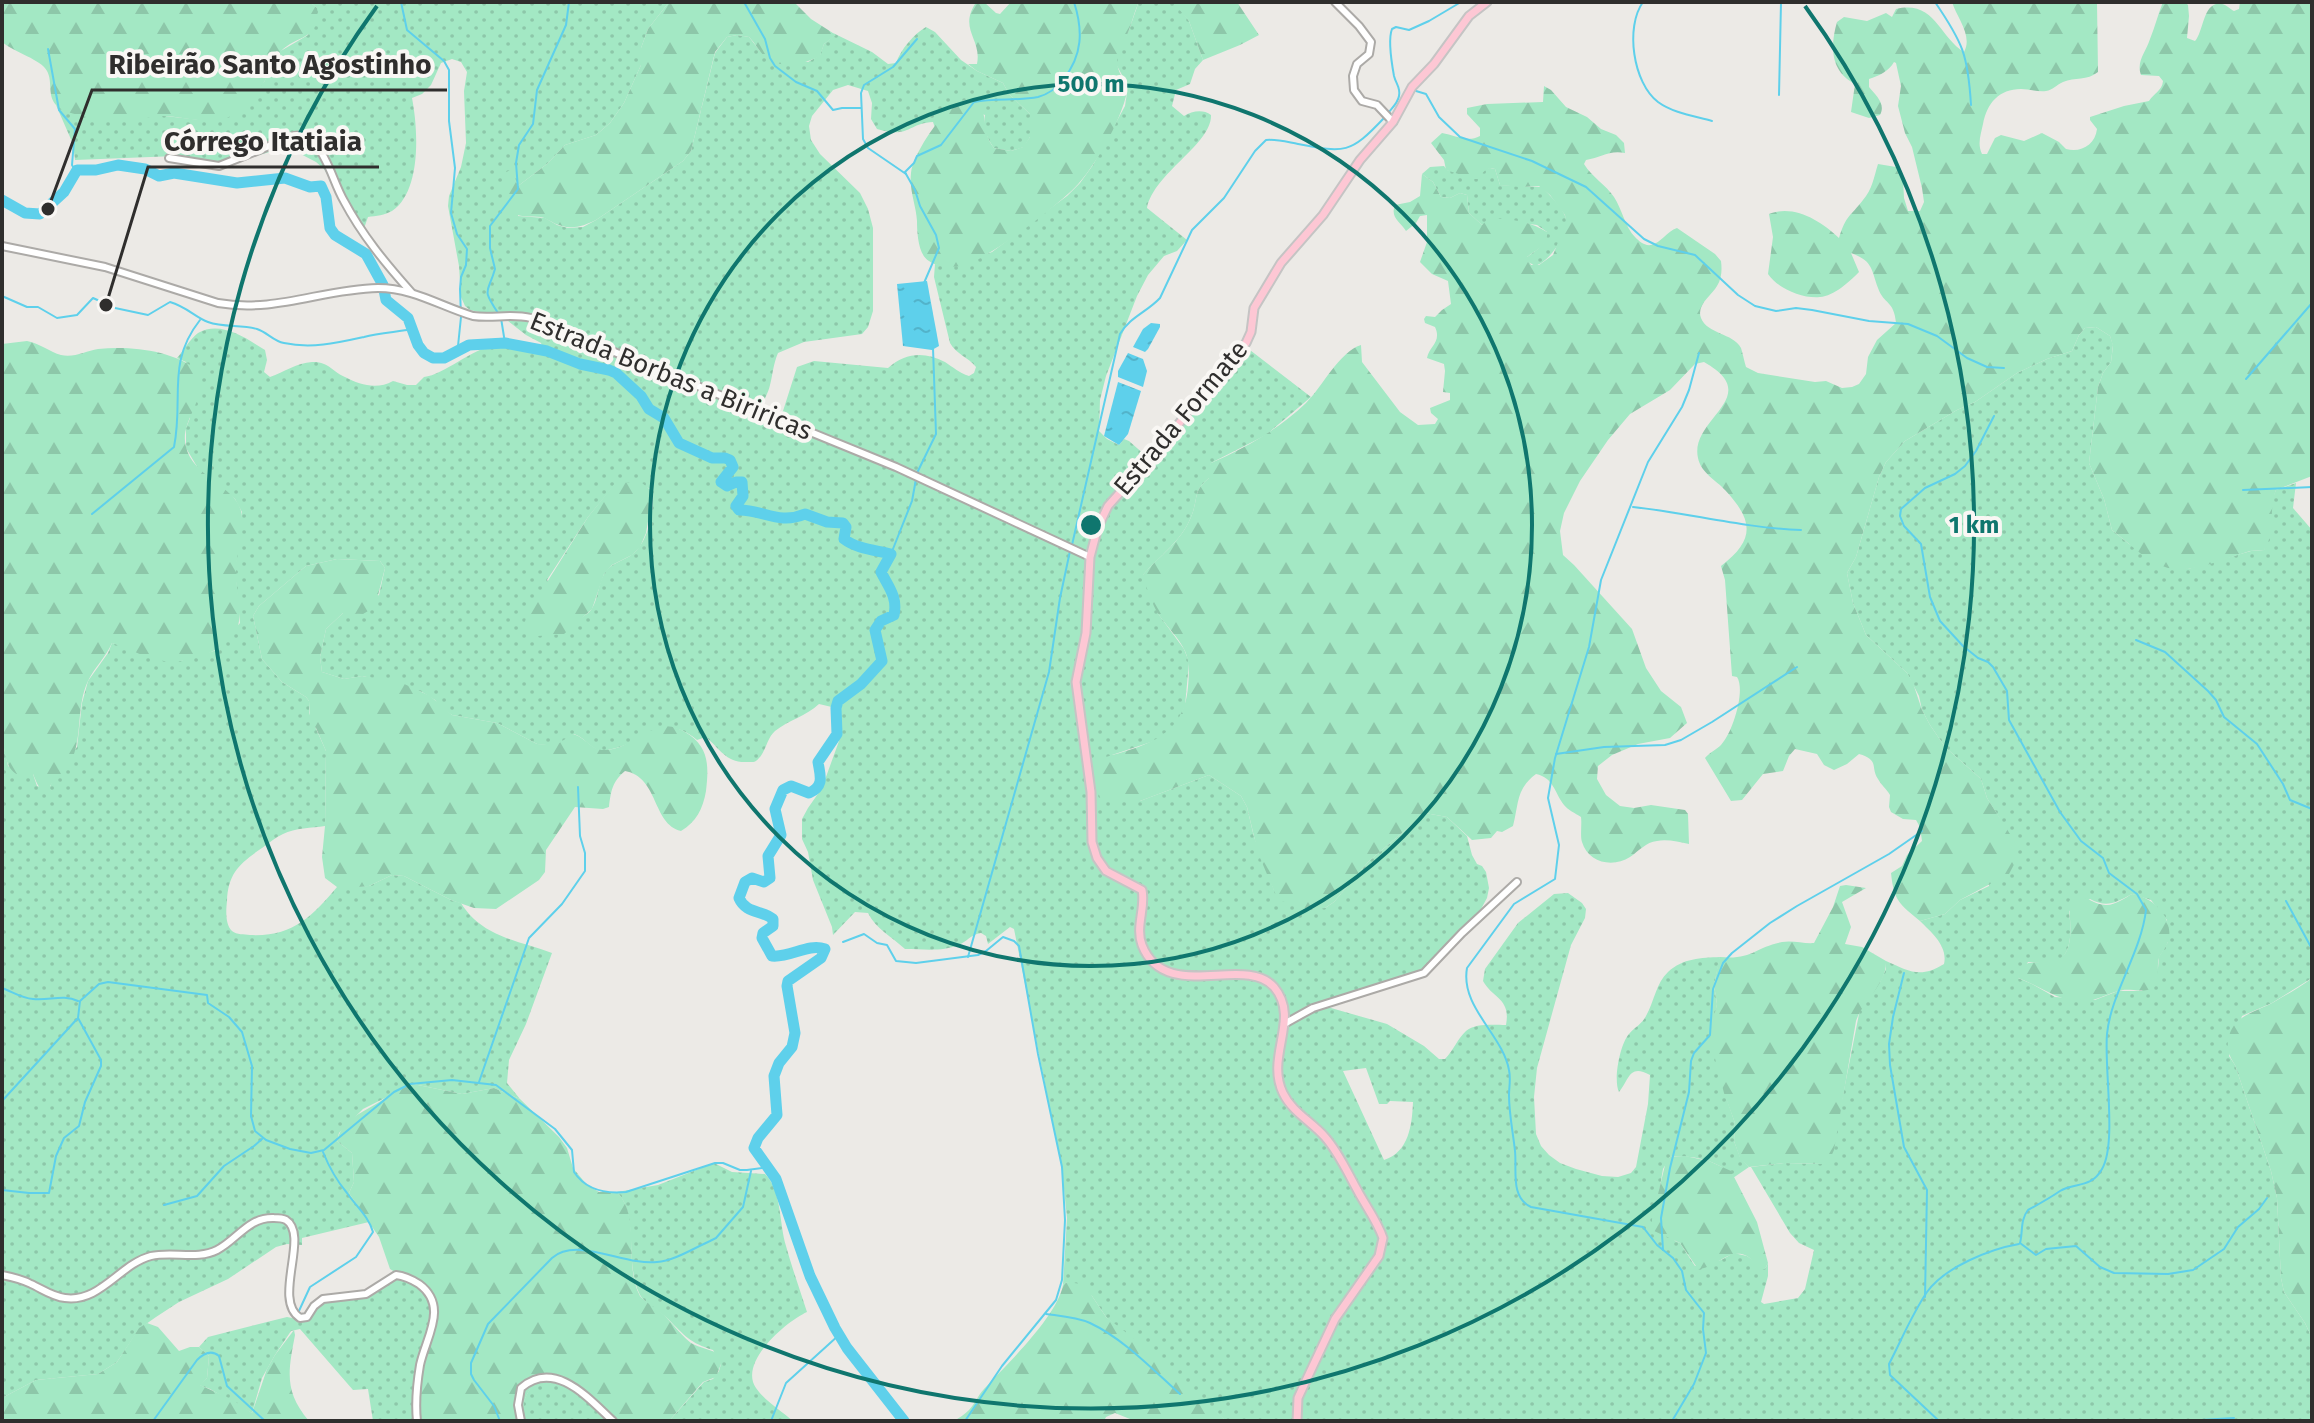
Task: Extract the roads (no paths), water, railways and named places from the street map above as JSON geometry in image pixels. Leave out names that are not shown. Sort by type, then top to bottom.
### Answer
[{"type":"main road","name":"Estrada Formate","points":[[1297,1421],[1298,1398],[1335,1319],[1379,1256],[1383,1238],[1332,1146],[1283,1093],[1277,1064],[1284,1024],[1283,1007],[1275,988],[1256,976],[1178,974],[1157,964],[1148,955],[1140,937],[1142,890],[1106,871],[1097,858],[1092,842],[1091,792],[1076,682],[1086,633],[1090,557],[1098,527],[1108,506],[1166,441],[1229,359],[1246,343],[1251,332],[1254,308],[1272,276],[1391,124],[1412,87],[1434,64],[1469,16],[1487,2]]},
{"type":"street","points":[[1335,2],[1371,42],[1369,54],[1354,70],[1354,90],[1362,101],[1377,105],[1391,124]]},
{"type":"street","points":[[169,158],[219,166],[294,136],[309,139],[318,147],[344,201],[377,254],[411,292]]},
{"type":"street","name":"Estrada Borbas a Biriricas","points":[[2,246],[105,267],[234,306],[269,306],[347,290],[380,288],[411,292],[473,316],[509,314],[531,318],[896,467],[1090,557]]},
{"type":"street","points":[[1284,1024],[1313,1008],[1424,973],[1517,882]]},
{"type":"street","points":[[2,1275],[20,1279],[61,1298],[71,1298],[93,1292],[134,1263],[152,1255],[212,1252],[254,1222],[268,1218],[284,1220],[290,1224],[293,1238],[289,1298],[293,1312],[300,1318],[307,1317],[323,1299],[366,1294],[396,1275],[409,1278],[427,1290],[435,1312],[420,1366],[417,1421]]},
{"type":"street","points":[[521,1421],[518,1405],[521,1388],[533,1380],[551,1378],[571,1384],[613,1421]]},
{"type":"water","points":[[927,281],[939,346],[932,350],[903,346],[897,284]]},
{"type":"water","points":[[1151,323],[1160,324],[1160,327],[1148,349],[1145,352],[1133,347],[1143,329]]},
{"type":"water","points":[[1128,353],[1143,359],[1147,371],[1143,387],[1118,377]]},
{"type":"water","points":[[1118,382],[1141,391],[1128,434],[1119,445],[1104,436]]},
{"type":"waterway","points":[[401,2],[407,30],[444,61],[449,70],[449,121],[455,168],[451,213],[457,234],[467,249],[461,277],[458,346],[464,348]]},
{"type":"waterway","points":[[498,313],[488,294],[495,269],[490,248],[490,226],[518,189],[516,163],[519,145],[533,124],[537,90],[566,25],[569,2]]},
{"type":"waterway","points":[[744,2],[765,39],[775,66],[796,82],[817,91],[833,110],[861,108]]},
{"type":"waterway","points":[[906,174],[917,156],[941,145],[974,102],[1038,97],[1058,86],[1070,71],[1078,52],[1080,32],[1074,2]]},
{"type":"waterway","points":[[1388,113],[1399,93],[1391,59],[1392,29],[1409,30],[1461,2]]},
{"type":"waterway","points":[[1643,2],[1637,13],[1633,40],[1638,69],[1649,93],[1664,106],[1712,121]]},
{"type":"waterway","points":[[1779,95],[1781,2]]},
{"type":"waterway","points":[[1935,2],[1962,50],[1971,105]]},
{"type":"waterway","points":[[917,39],[893,67],[864,85],[861,93],[863,139],[868,148],[906,174],[936,235],[939,248],[924,283]]},
{"type":"waterway","points":[[48,49],[59,110],[75,129],[72,165],[76,172]]},
{"type":"waterway","points":[[1416,91],[1426,94],[1439,117],[1460,137],[1532,161],[1586,187],[1644,239],[1658,246],[1695,255],[1738,295],[1755,306],[1776,311],[1796,308],[1869,321],[1908,324],[1937,336],[1967,358],[1987,367],[2004,368]]},
{"type":"waterway","points":[[1072,545],[1120,334],[1160,298],[1192,230],[1224,198],[1255,151],[1266,140],[1326,149],[1346,148],[1363,139],[1384,118]]},
{"type":"waterway","points":[[2,200],[25,213],[40,214],[64,192],[77,170],[118,165],[145,169],[159,176],[174,173],[237,183],[285,178],[310,187],[321,186],[326,197],[330,228],[335,235],[366,254],[383,285],[386,300],[408,318],[424,353],[433,358],[444,358],[469,345],[505,343],[547,351],[616,373],[641,396],[649,409],[664,418],[679,443],[712,458],[730,460],[733,467],[721,482],[727,486],[742,482],[743,496],[736,506],[739,510],[779,518],[805,514],[827,522],[843,523],[846,527],[844,539],[860,547],[891,554],[881,572],[893,597],[894,615],[881,621],[875,630],[882,661],[861,684],[838,701],[837,734],[818,762],[820,780],[817,787],[809,793],[791,786],[783,790],[775,809],[781,835],[768,856],[770,878],[764,882],[752,878],[745,882],[739,898],[746,907],[773,919],[773,926],[763,933],[762,938],[772,956],[812,948],[825,949],[821,958],[788,981],[795,1033],[792,1047],[779,1063],[774,1076],[777,1115],[758,1138],[754,1148],[776,1179],[810,1276],[835,1328],[904,1421]]},
{"type":"waterway","points":[[2,296],[27,307],[38,307],[57,318],[77,315],[93,298],[115,308],[148,315],[170,302],[208,322],[257,329],[280,342],[294,345],[324,344],[413,329]]},
{"type":"waterway","points":[[2246,379],[2312,303]]},
{"type":"waterway","points":[[501,318],[505,343]]},
{"type":"waterway","points":[[92,514],[174,447],[179,366],[183,351],[200,320]]},
{"type":"waterway","points":[[917,473],[936,434],[933,348]]},
{"type":"waterway","points":[[1672,1421],[1694,1384],[1706,1353],[1704,1313],[1686,1290],[1682,1271],[1673,1258],[1657,1245],[1643,1227],[1531,1207],[1524,1203],[1516,1182],[1509,1070],[1499,1045],[1470,995],[1467,968],[1514,904],[1555,879],[1559,845],[1548,798],[1555,758],[1589,647],[1601,580],[1648,462],[1682,407],[1699,353]]},
{"type":"waterway","points":[[1994,416],[1965,466],[1925,488],[1901,509],[1900,516],[1904,526],[1921,544],[1930,597],[1940,621],[1963,646],[1993,667],[2007,691],[2009,720],[2060,812],[2081,841],[2103,858],[2109,873],[2137,894],[2146,910],[2138,942],[2114,1003],[2107,1034],[2109,1142],[2102,1169],[2093,1180],[2065,1188],[2028,1210],[2020,1243]]},
{"type":"waterway","points":[[891,554],[912,501],[916,479]]},
{"type":"waterway","points":[[2243,490],[2312,487]]},
{"type":"waterway","points":[[1633,507],[1801,530]]},
{"type":"waterway","points":[[968,957],[1049,672],[1070,551]]},
{"type":"waterway","points":[[2136,640],[2165,652],[2208,691],[2224,717],[2257,744],[2290,800],[2312,809]]},
{"type":"waterway","points":[[1556,754],[1604,747],[1665,745],[1681,740],[1797,667]]},
{"type":"waterway","points":[[479,1082],[529,938],[562,904],[585,871],[578,787]]},
{"type":"waterway","points":[[1663,1250],[1661,1218],[1689,1092],[1691,1061],[1710,1035],[1713,989],[1723,963],[1770,923],[1889,854],[1922,831]]},
{"type":"waterway","points":[[2286,901],[2312,949]]},
{"type":"waterway","points":[[843,942],[864,934],[877,943],[887,945],[896,961],[916,963],[978,955],[1003,937],[1019,946],[1062,1167],[1065,1220],[1062,1280],[1056,1300],[1002,1366],[965,1421]]},
{"type":"waterway","points":[[1904,973],[1893,1017],[1890,1065],[1904,1147],[1927,1190],[1925,1297]]},
{"type":"waterway","points":[[2,1190],[49,1193],[56,1156],[64,1138],[79,1126],[85,1102],[101,1066],[101,1060],[78,1018],[80,1001],[99,984],[108,982],[207,995],[208,1003],[229,1017],[242,1032],[252,1066],[251,1116],[255,1131],[266,1140],[290,1149],[311,1153],[324,1150],[394,1092],[410,1084],[452,1080],[496,1085],[555,1129],[572,1150],[574,1172],[584,1183],[597,1190],[626,1192],[715,1163],[740,1170],[769,1167]]},
{"type":"waterway","points":[[2,988],[29,998],[78,1001]]},
{"type":"waterway","points":[[2,1101],[77,1019]]},
{"type":"waterway","points":[[164,1205],[197,1196],[224,1166],[262,1139]]},
{"type":"waterway","points":[[298,1313],[310,1287],[356,1257],[373,1232],[337,1179],[323,1152]]},
{"type":"waterway","points":[[500,1421],[494,1406],[474,1380],[471,1363],[488,1324],[552,1258],[574,1250],[644,1262],[677,1257],[716,1238],[743,1207],[751,1171]]},
{"type":"waterway","points":[[2020,1243],[2036,1255],[2046,1249],[2076,1246],[2100,1267],[2114,1273],[2168,1274],[2193,1270],[2224,1249],[2238,1227],[2267,1198]]},
{"type":"waterway","points":[[1939,1421],[1890,1375],[1889,1364],[1916,1309],[1935,1283],[1969,1260],[2019,1244]]},
{"type":"waterway","points":[[1046,1314],[1079,1319],[1115,1337],[1180,1394]]},
{"type":"waterway","points":[[771,1421],[786,1383],[839,1335]]},
{"type":"waterway","points":[[153,1421],[197,1360],[210,1353],[219,1356],[227,1386],[265,1421]]},
{"type":"waterway","points":[[2185,1421],[2234,1418]]},
{"type":"place","name":"Ribeirão Santo Agostinho","points":[[48,209]]},
{"type":"place","name":"Córrego Itatiaia","points":[[106,305]]}]
